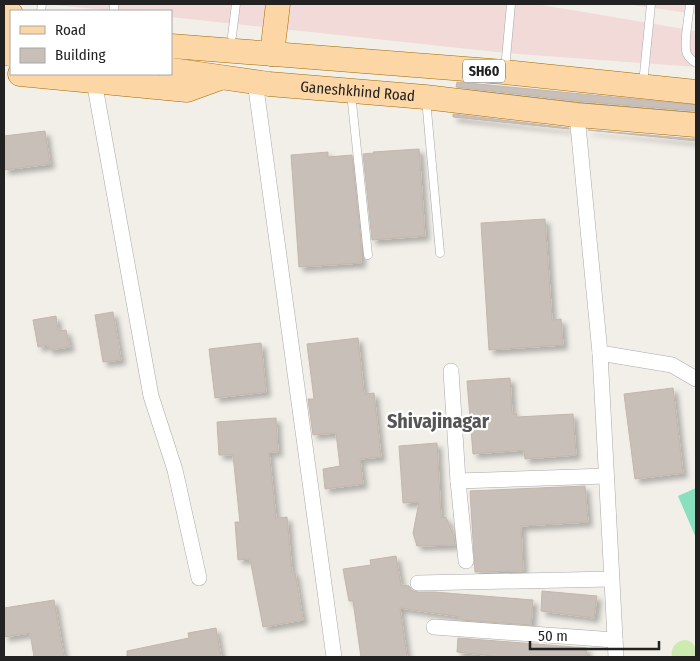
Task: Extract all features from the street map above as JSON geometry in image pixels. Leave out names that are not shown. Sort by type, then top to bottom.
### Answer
[{"type":"main road","points":[[172,46],[272,54],[278,4]]},
{"type":"main road","name":"Ganeshkhind Road","points":[[172,30],[232,36],[272,54],[504,72],[696,92]]},
{"type":"main road","points":[[172,70],[224,77]]},
{"type":"main road","name":"Ganeshkhind Road","points":[[31,75],[187,90],[224,77],[269,84],[425,97],[577,115],[696,125]]},
{"type":"street","points":[[94,81],[151,396],[175,470],[199,578]]},
{"type":"street","points":[[254,81],[334,657]]},
{"type":"street","points":[[577,115],[600,353],[616,657]]},
{"type":"street","points":[[600,353],[672,365],[696,379]]},
{"type":"street","points":[[451,372],[458,481],[466,561]]},
{"type":"street","points":[[458,481],[606,476]]},
{"type":"street","points":[[418,583],[611,579]]},
{"type":"street","points":[[434,627],[614,640]]},
{"type":"lane","points":[[232,36],[236,4]]},
{"type":"lane","points":[[504,72],[511,4]]},
{"type":"lane","points":[[643,86],[651,4]]},
{"type":"lane","points":[[690,4],[686,44],[687,55],[696,63]]},
{"type":"lane","points":[[350,91],[368,255]]},
{"type":"lane","points":[[425,97],[440,253]]},
{"type":"shaded area","points":[[44,4],[536,4],[696,31],[696,67],[506,53],[172,17],[172,10],[104,10]]},
{"type":"shaded area","points":[[625,4],[696,4],[696,14]]},
{"type":"green space","points":[[696,488],[696,538],[678,496]]},
{"type":"green space","points":[[684,640],[694,645],[696,657],[672,657],[674,646]]},
{"type":"building","points":[[457,82],[696,105],[696,111],[578,101],[456,87]]},
{"type":"building","points":[[453,114],[569,128],[569,129],[453,117]]},
{"type":"building","points":[[588,130],[696,139],[696,141]]},
{"type":"building","points":[[45,131],[50,164],[4,170],[4,136]]},
{"type":"building","points":[[419,149],[425,236],[372,240],[363,154]]},
{"type":"building","points":[[328,152],[328,157],[352,155],[361,241],[361,263],[299,267],[291,155]]},
{"type":"building","points":[[545,219],[552,320],[561,319],[563,345],[489,350],[481,223]]},
{"type":"building","points":[[113,312],[121,360],[103,362],[95,315]]},
{"type":"building","points":[[56,316],[58,331],[66,330],[70,347],[49,350],[48,345],[38,347],[33,320]]},
{"type":"building","points":[[358,338],[364,394],[374,393],[381,457],[360,459],[363,484],[325,489],[323,469],[340,466],[336,433],[313,435],[308,399],[314,399],[307,344]]},
{"type":"building","points":[[261,343],[266,392],[215,398],[209,349]]},
{"type":"building","points":[[510,378],[512,413],[516,413],[517,417],[573,414],[576,455],[525,459],[524,450],[473,454],[467,381]]},
{"type":"building","points":[[673,388],[683,473],[635,479],[624,394]]},
{"type":"building","points":[[276,418],[278,452],[269,452],[276,518],[287,517],[292,572],[295,572],[303,620],[263,627],[250,559],[238,560],[235,522],[240,522],[233,455],[219,455],[217,422]]},
{"type":"building","points":[[437,443],[441,518],[446,517],[455,545],[417,546],[413,533],[419,502],[403,503],[399,446]]},
{"type":"building","points":[[585,486],[588,522],[521,526],[523,571],[475,572],[470,491]]},
{"type":"building","points":[[396,556],[401,585],[409,586],[413,591],[418,592],[533,600],[531,625],[461,620],[461,617],[400,608],[407,657],[361,657],[353,601],[349,601],[343,569],[371,565],[370,560]]},
{"type":"building","points":[[542,591],[597,596],[594,618],[541,611]]},
{"type":"building","points":[[54,600],[64,657],[34,657],[30,633],[4,637],[4,608]]},
{"type":"building","points":[[216,628],[221,657],[127,657],[127,651],[189,638],[188,633]]},
{"type":"building","points":[[458,638],[587,648],[586,657],[503,657],[457,652]]},
{"type":"district","name":"Shivajinagar","points":[[438,421]]}]
